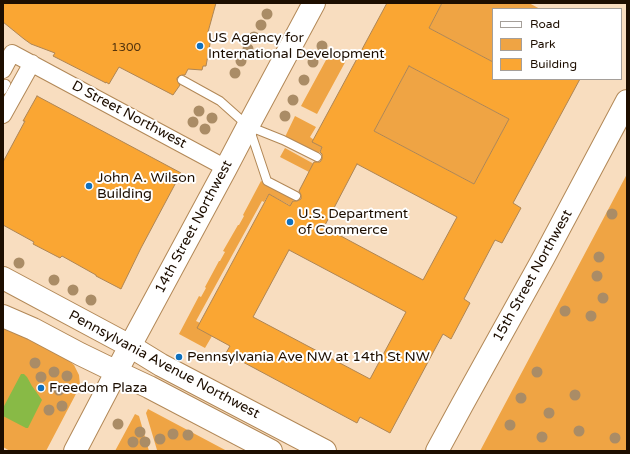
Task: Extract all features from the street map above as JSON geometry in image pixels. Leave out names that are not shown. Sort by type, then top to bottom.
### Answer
[{"type":"main road","name":"14th Street Northwest","points":[[75,451],[314,3]]},
{"type":"main road","name":"15th Street Northwest","points":[[437,451],[544,257],[627,101]]},
{"type":"main road","name":"Pennsylvania Avenue Northwest","points":[[3,278],[325,451]]},
{"type":"main road","name":"Pennsylvania Avenue Northwest","points":[[3,316],[33,329],[80,354],[149,386],[271,451]]},
{"type":"street","name":"D Street Northwest","points":[[4,81],[12,53],[226,168]]},
{"type":"street","points":[[3,115],[32,63]]},
{"type":"lane","points":[[182,80],[220,101],[248,126],[283,140],[317,158]]},
{"type":"lane","points":[[248,126],[267,181],[296,196]]},
{"type":"green space","points":[[442,3],[529,3],[538,8],[492,8],[492,61],[429,28]]},
{"type":"green space","points":[[332,49],[348,57],[317,114],[301,106]]},
{"type":"green space","points":[[409,66],[509,119],[474,184],[374,131]]},
{"type":"green space","points":[[295,116],[316,127],[310,137],[314,140],[313,142],[322,147],[318,155],[285,137]]},
{"type":"green space","points":[[285,148],[314,164],[309,172],[280,157]]},
{"type":"green space","points":[[627,174],[627,451],[480,451],[539,340]]},
{"type":"green space","points":[[261,181],[294,199],[291,206],[269,194],[264,202],[262,201],[196,321],[200,323],[198,328],[212,336],[205,348],[179,334],[199,296],[201,297],[206,288],[205,287],[225,252],[223,251],[244,216],[243,215]]},
{"type":"green space","name":"Freedom Plaza","points":[[3,326],[68,360],[74,365],[79,375],[80,385],[78,390],[46,451],[10,451],[3,447]]},
{"type":"green space","points":[[148,409],[227,451],[157,450],[146,413]]},
{"type":"green space","points":[[135,414],[139,416],[149,451],[115,451]]},
{"type":"shaded area","points":[[21,374],[24,374],[27,377],[42,400],[28,428],[3,416],[3,408]]},
{"type":"building","points":[[3,3],[216,3],[208,32],[212,33],[206,66],[203,66],[202,70],[188,69],[185,75],[179,76],[177,80],[180,85],[173,95],[119,67],[109,84],[53,56],[55,53],[31,44],[3,22]]},
{"type":"building","name":"U.S. Department of Commerce","points":[[387,3],[442,3],[429,28],[492,61],[492,80],[579,80],[513,203],[521,208],[502,243],[495,240],[464,299],[470,303],[451,339],[443,334],[390,433],[360,417],[357,423],[226,353],[230,346],[197,328],[269,194],[290,206],[293,201],[301,199],[299,191],[314,162],[320,162],[322,159],[322,154],[320,152],[322,147],[312,142]],"holes":[[[409,66],[509,119],[474,184],[374,131]],[[357,164],[457,217],[423,280],[324,227]],[[289,250],[406,312],[370,379],[253,317]]]},
{"type":"building","name":"John A. Wilson Building","points":[[37,96],[181,173],[121,289],[62,256],[60,258],[33,244],[34,242],[3,225],[3,162]]},
{"type":"place","name":"US Agency for International Development","points":[[200,46]]},
{"type":"place","name":"John A. Wilson Building","points":[[89,186]]},
{"type":"place","name":"U.S. Department of Commerce","points":[[290,222]]},
{"type":"place","name":"Pennsylvania Ave NW at 14th St NW","points":[[179,357]]},
{"type":"place","name":"Freedom Plaza","points":[[41,388]]}]
